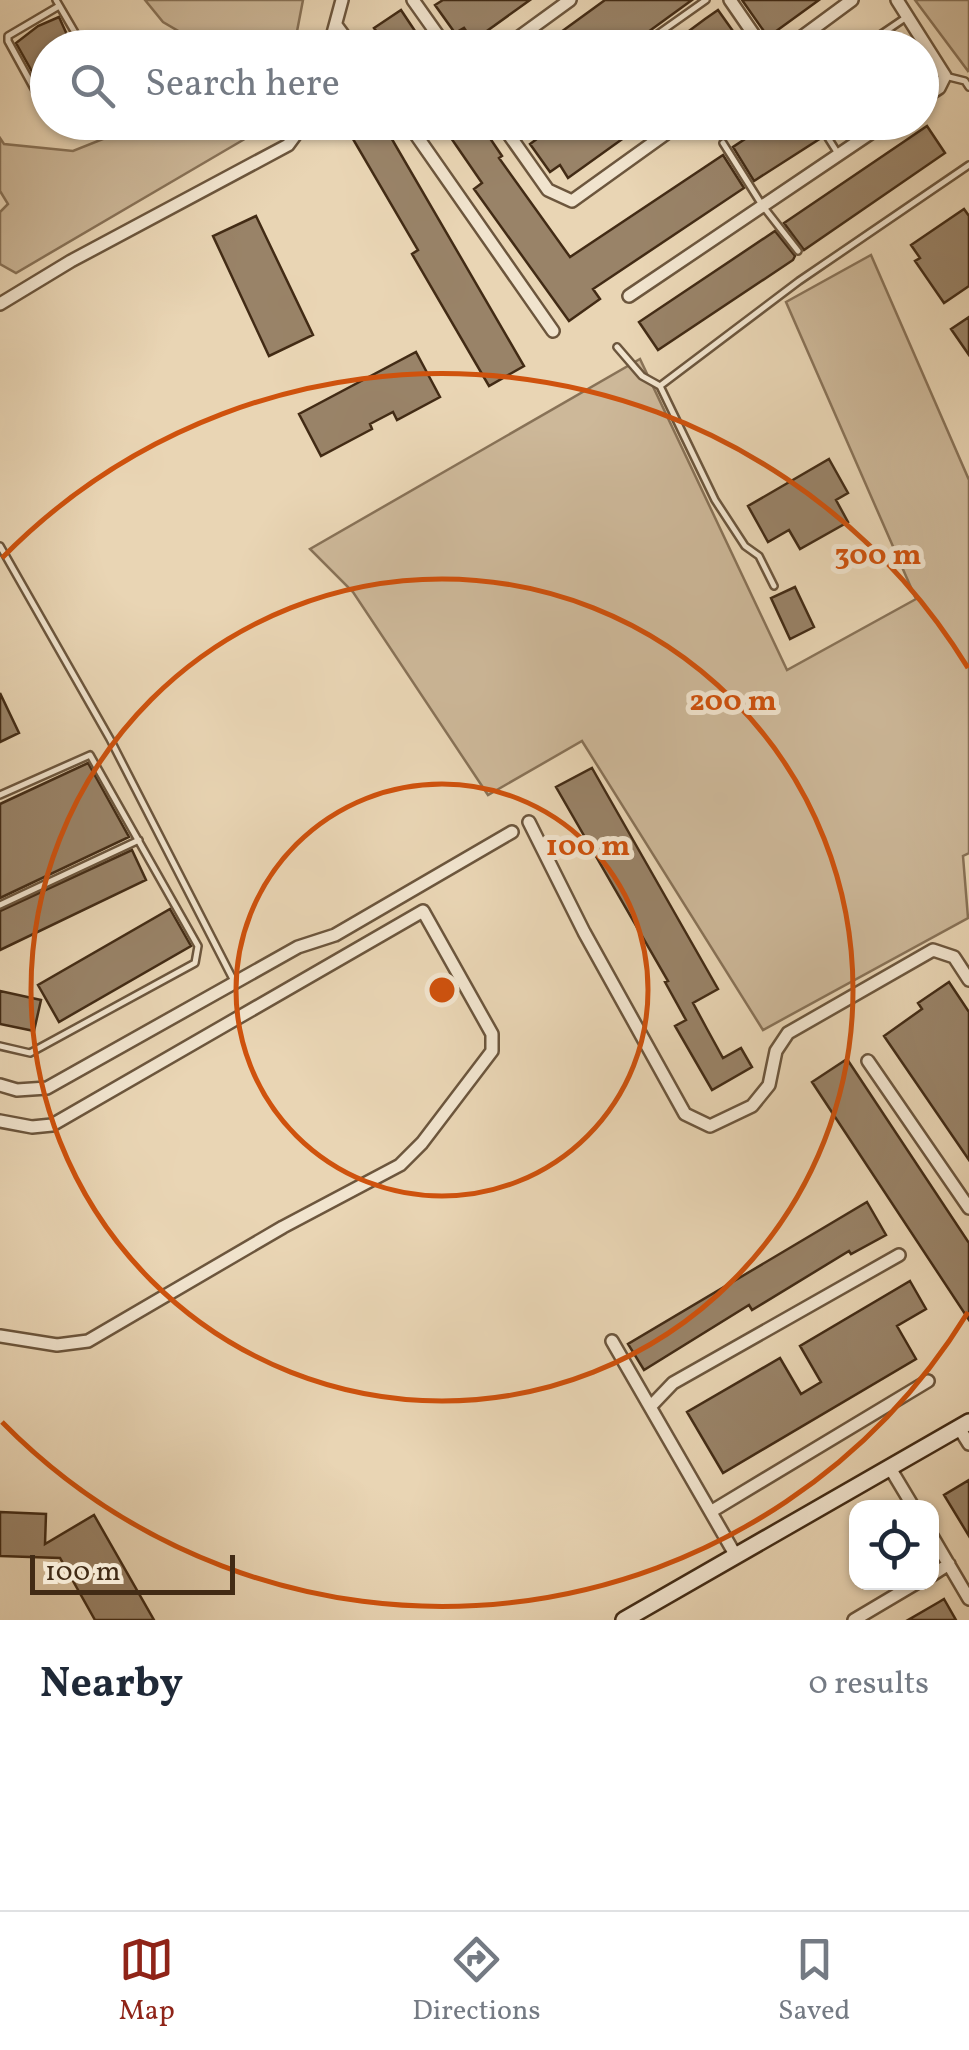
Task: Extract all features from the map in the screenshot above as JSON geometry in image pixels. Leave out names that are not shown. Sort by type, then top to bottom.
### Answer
[{"type":"street","points":[[334,30],[342,0]]},
{"type":"street","points":[[529,30],[570,0]]},
{"type":"street","points":[[730,0],[751,30]]},
{"type":"street","points":[[812,30],[852,0]]},
{"type":"street","points":[[897,0],[917,30]]},
{"type":"street","points":[[420,2],[436,30]]},
{"type":"street","points":[[336,25],[340,30]]},
{"type":"street","points":[[939,66],[945,76],[939,88]]},
{"type":"street","points":[[0,304],[292,140]]},
{"type":"street","points":[[420,140],[553,330]]},
{"type":"street","points":[[511,140],[548,190],[572,201],[657,140]]},
{"type":"street","points":[[628,296],[860,140]]},
{"type":"street","points":[[529,822],[584,932],[685,1114],[710,1126],[752,1106],[769,1085],[776,1051],[788,1032],[933,950],[954,957],[969,980]]},
{"type":"street","points":[[0,1085],[17,1090],[47,1088],[298,947],[334,935],[512,832]]},
{"type":"street","points":[[0,1122],[52,1126],[422,911],[492,1034],[492,1051],[422,1143],[400,1165],[88,1341],[57,1345],[0,1336]]},
{"type":"street","points":[[868,1061],[969,1208]]},
{"type":"street","points":[[651,1406],[673,1383],[898,1256]]},
{"type":"street","points":[[612,1341],[736,1556]]},
{"type":"street","points":[[712,1511],[928,1381]]},
{"type":"street","points":[[630,1619],[964,1425],[969,1444]]},
{"type":"street","points":[[890,1468],[909,1500]]},
{"type":"street","points":[[939,1548],[969,1599]]},
{"type":"street","points":[[939,1570],[949,1564]]},
{"type":"street","points":[[854,1620],[905,1590]]},
{"type":"lane","points":[[664,30],[706,0]]},
{"type":"lane","points":[[30,81],[8,36],[58,3],[74,30]]},
{"type":"lane","points":[[887,30],[908,16]]},
{"type":"lane","points":[[945,76],[965,81],[969,87]]},
{"type":"lane","points":[[829,140],[838,155]]},
{"type":"lane","points":[[722,143],[798,252]]},
{"type":"lane","points":[[660,386],[799,281],[969,166]]},
{"type":"lane","points":[[617,347],[642,376],[660,386],[715,500],[745,546],[759,556],[774,586]]},
{"type":"lane","points":[[0,546],[110,739],[235,983]]},
{"type":"lane","points":[[0,795],[88,755],[198,946],[195,963],[30,1054],[0,1046]]},
{"type":"lane","points":[[0,904],[138,840]]},
{"type":"shaded area","points":[[145,0],[303,0],[297,30],[177,30],[163,22]]},
{"type":"shaded area","points":[[915,0],[969,0],[968,71],[939,30]]},
{"type":"shaded area","points":[[0,138],[4,144],[73,151],[100,140],[243,140],[16,273],[0,264],[0,212],[8,204],[0,191]]},
{"type":"shaded area","points":[[871,255],[969,480],[969,853],[963,856],[968,918],[763,1030],[582,741],[488,795],[353,592],[310,549],[640,359],[787,670],[916,599],[786,302]]},
{"type":"building","points":[[443,0],[530,0],[488,30],[453,30],[435,5]]},
{"type":"building","points":[[605,0],[692,0],[651,30],[564,30]]},
{"type":"building","points":[[742,0],[819,0],[778,30],[763,30]]},
{"type":"building","points":[[401,10],[415,30],[375,30]]},
{"type":"building","points":[[718,10],[732,30],[690,30]]},
{"type":"building","points":[[59,17],[65,30],[33,30]]},
{"type":"building","points":[[30,32],[30,68],[16,43]]},
{"type":"building","points":[[354,140],[392,140],[524,366],[489,386],[412,254],[418,250]]},
{"type":"building","points":[[452,140],[491,140],[502,156],[499,158],[570,257],[723,155],[744,188],[593,289],[600,299],[569,321],[474,189],[482,183]]},
{"type":"building","points":[[535,140],[621,140],[568,178],[560,165],[550,172],[530,144]]},
{"type":"building","points":[[744,140],[818,140],[754,181],[733,147]]},
{"type":"building","points":[[906,140],[936,140],[945,153],[804,250],[784,223]]},
{"type":"building","points":[[964,209],[969,216],[969,286],[944,303],[915,261],[920,258],[911,245]]},
{"type":"building","points":[[256,216],[313,335],[269,356],[213,236]]},
{"type":"building","points":[[775,231],[795,256],[793,260],[658,350],[639,322]]},
{"type":"building","points":[[969,317],[969,355],[951,329]]},
{"type":"building","points":[[416,352],[440,397],[397,420],[393,412],[370,424],[372,429],[321,456],[299,414]]},
{"type":"building","points":[[829,459],[848,493],[836,500],[848,522],[800,549],[789,530],[768,542],[748,506]]},
{"type":"building","points":[[795,587],[814,627],[790,639],[771,598]]},
{"type":"building","points":[[0,693],[19,733],[0,742]]},
{"type":"building","points":[[88,763],[129,837],[0,898],[0,804]]},
{"type":"building","points":[[592,768],[718,989],[693,1003],[723,1058],[741,1048],[752,1067],[712,1090],[675,1026],[686,1020],[665,982],[668,981],[556,787]]},
{"type":"building","points":[[132,850],[146,880],[0,950],[0,911]]},
{"type":"building","points":[[170,909],[191,946],[59,1022],[38,985]]},
{"type":"building","points":[[949,982],[969,1012],[969,1160],[884,1036],[922,1009],[918,1003]]},
{"type":"building","points":[[0,991],[41,1000],[34,1031],[0,1024]]},
{"type":"building","points":[[847,1059],[969,1243],[969,1320],[812,1082]]},
{"type":"building","points":[[867,1202],[886,1235],[851,1254],[849,1251],[752,1310],[749,1305],[644,1370],[628,1344]]},
{"type":"building","points":[[910,1281],[926,1309],[897,1326],[916,1359],[723,1473],[687,1412],[780,1358],[801,1394],[821,1382],[800,1346]]},
{"type":"building","points":[[969,1480],[969,1536],[944,1495]]},
{"type":"building","points":[[0,1512],[46,1514],[45,1544],[94,1515],[154,1620],[95,1620],[60,1558],[0,1556]]},
{"type":"building","points":[[944,1599],[956,1620],[908,1620],[939,1602]]}]
